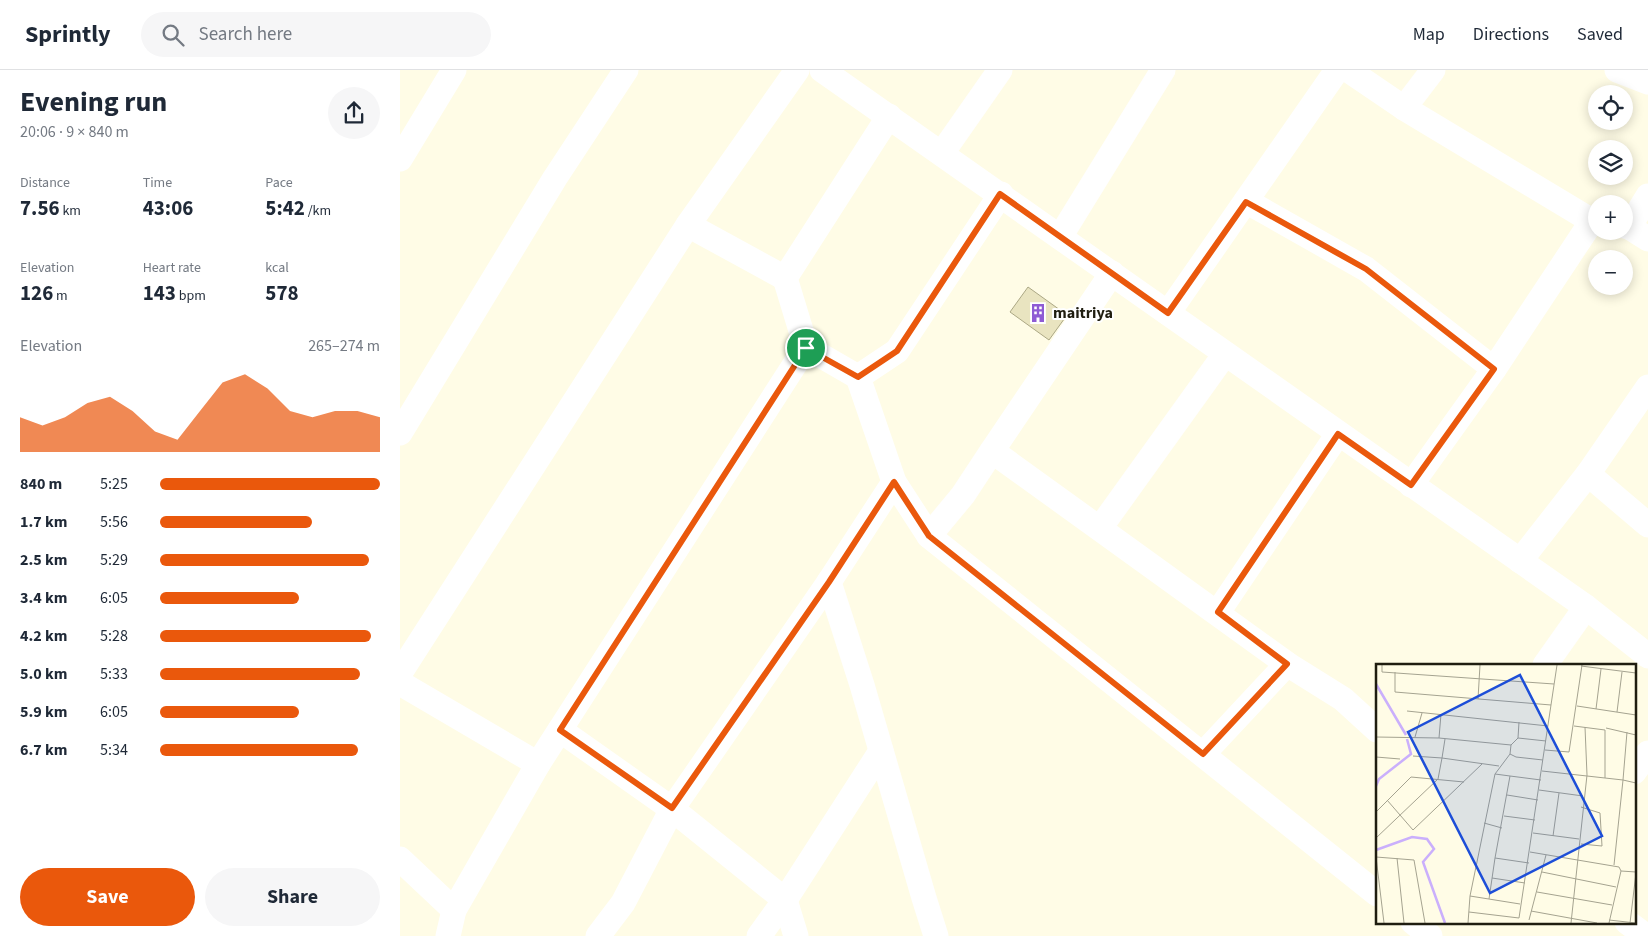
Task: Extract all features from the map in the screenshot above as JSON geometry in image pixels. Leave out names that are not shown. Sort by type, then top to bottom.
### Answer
[{"type":"street","points":[[400,158],[454,70]]},
{"type":"street","points":[[400,433],[408,401],[626,70]]},
{"type":"street","points":[[400,672],[688,225],[797,70]]},
{"type":"street","points":[[822,70],[1520,561],[1586,608],[1648,656]]},
{"type":"street","points":[[942,153],[1000,70]]},
{"type":"street","points":[[1060,237],[1163,70]]},
{"type":"street","points":[[1168,313],[1337,70]]},
{"type":"street","points":[[1348,70],[1404,108],[1588,217]]},
{"type":"street","points":[[1404,108],[1433,70]]},
{"type":"street","points":[[1617,70],[1648,82]]},
{"type":"street","points":[[785,278],[889,116]]},
{"type":"street","points":[[858,377],[897,351],[1000,194]]},
{"type":"street","points":[[1633,231],[1648,196]]},
{"type":"street","points":[[1246,202],[1366,269],[1494,369]]},
{"type":"street","points":[[688,225],[785,278],[806,348],[858,377],[894,482],[929,536],[1376,893]]},
{"type":"street","points":[[1411,485],[1494,369],[1588,230]]},
{"type":"street","points":[[929,536],[963,495],[1112,274]]},
{"type":"street","points":[[448,936],[454,910],[538,764],[806,348]]},
{"type":"street","points":[[1100,528],[1225,354]]},
{"type":"street","points":[[1520,561],[1588,474],[1648,387]]},
{"type":"street","points":[[1218,612],[1338,434]]},
{"type":"street","points":[[992,451],[1218,612],[1287,664],[1342,699],[1376,729]]},
{"type":"street","points":[[1588,474],[1648,525]]},
{"type":"street","points":[[598,936],[624,903],[672,808],[829,582],[894,482]]},
{"type":"street","points":[[829,582],[862,685],[936,936]]},
{"type":"street","points":[[1546,664],[1586,608]]},
{"type":"street","points":[[1203,754],[1287,664]]},
{"type":"street","points":[[400,683],[538,764]]},
{"type":"street","points":[[560,730],[672,808],[785,900],[796,936]]},
{"type":"street","points":[[759,936],[785,900],[881,751]]},
{"type":"street","points":[[1636,769],[1648,754]]},
{"type":"street","points":[[400,858],[454,910]]},
{"type":"street","points":[[1415,924],[1430,936]]},
{"type":"street","points":[[1629,924],[1646,936]]},
{"type":"building","name":"maitriya","points":[[1028,287],[1067,315],[1049,340],[1010,312]]},
{"type":"place","name":"maitriya","points":[[1038,313]]},
{"type":"route","points":[[1000,194],[1168,313],[1246,202],[1366,269],[1494,369],[1411,485],[1338,434],[1218,612],[1287,664],[1203,754],[929,536],[894,482],[829,582],[672,808],[560,730],[806,348],[858,377],[897,351],[1000,194]]}]
